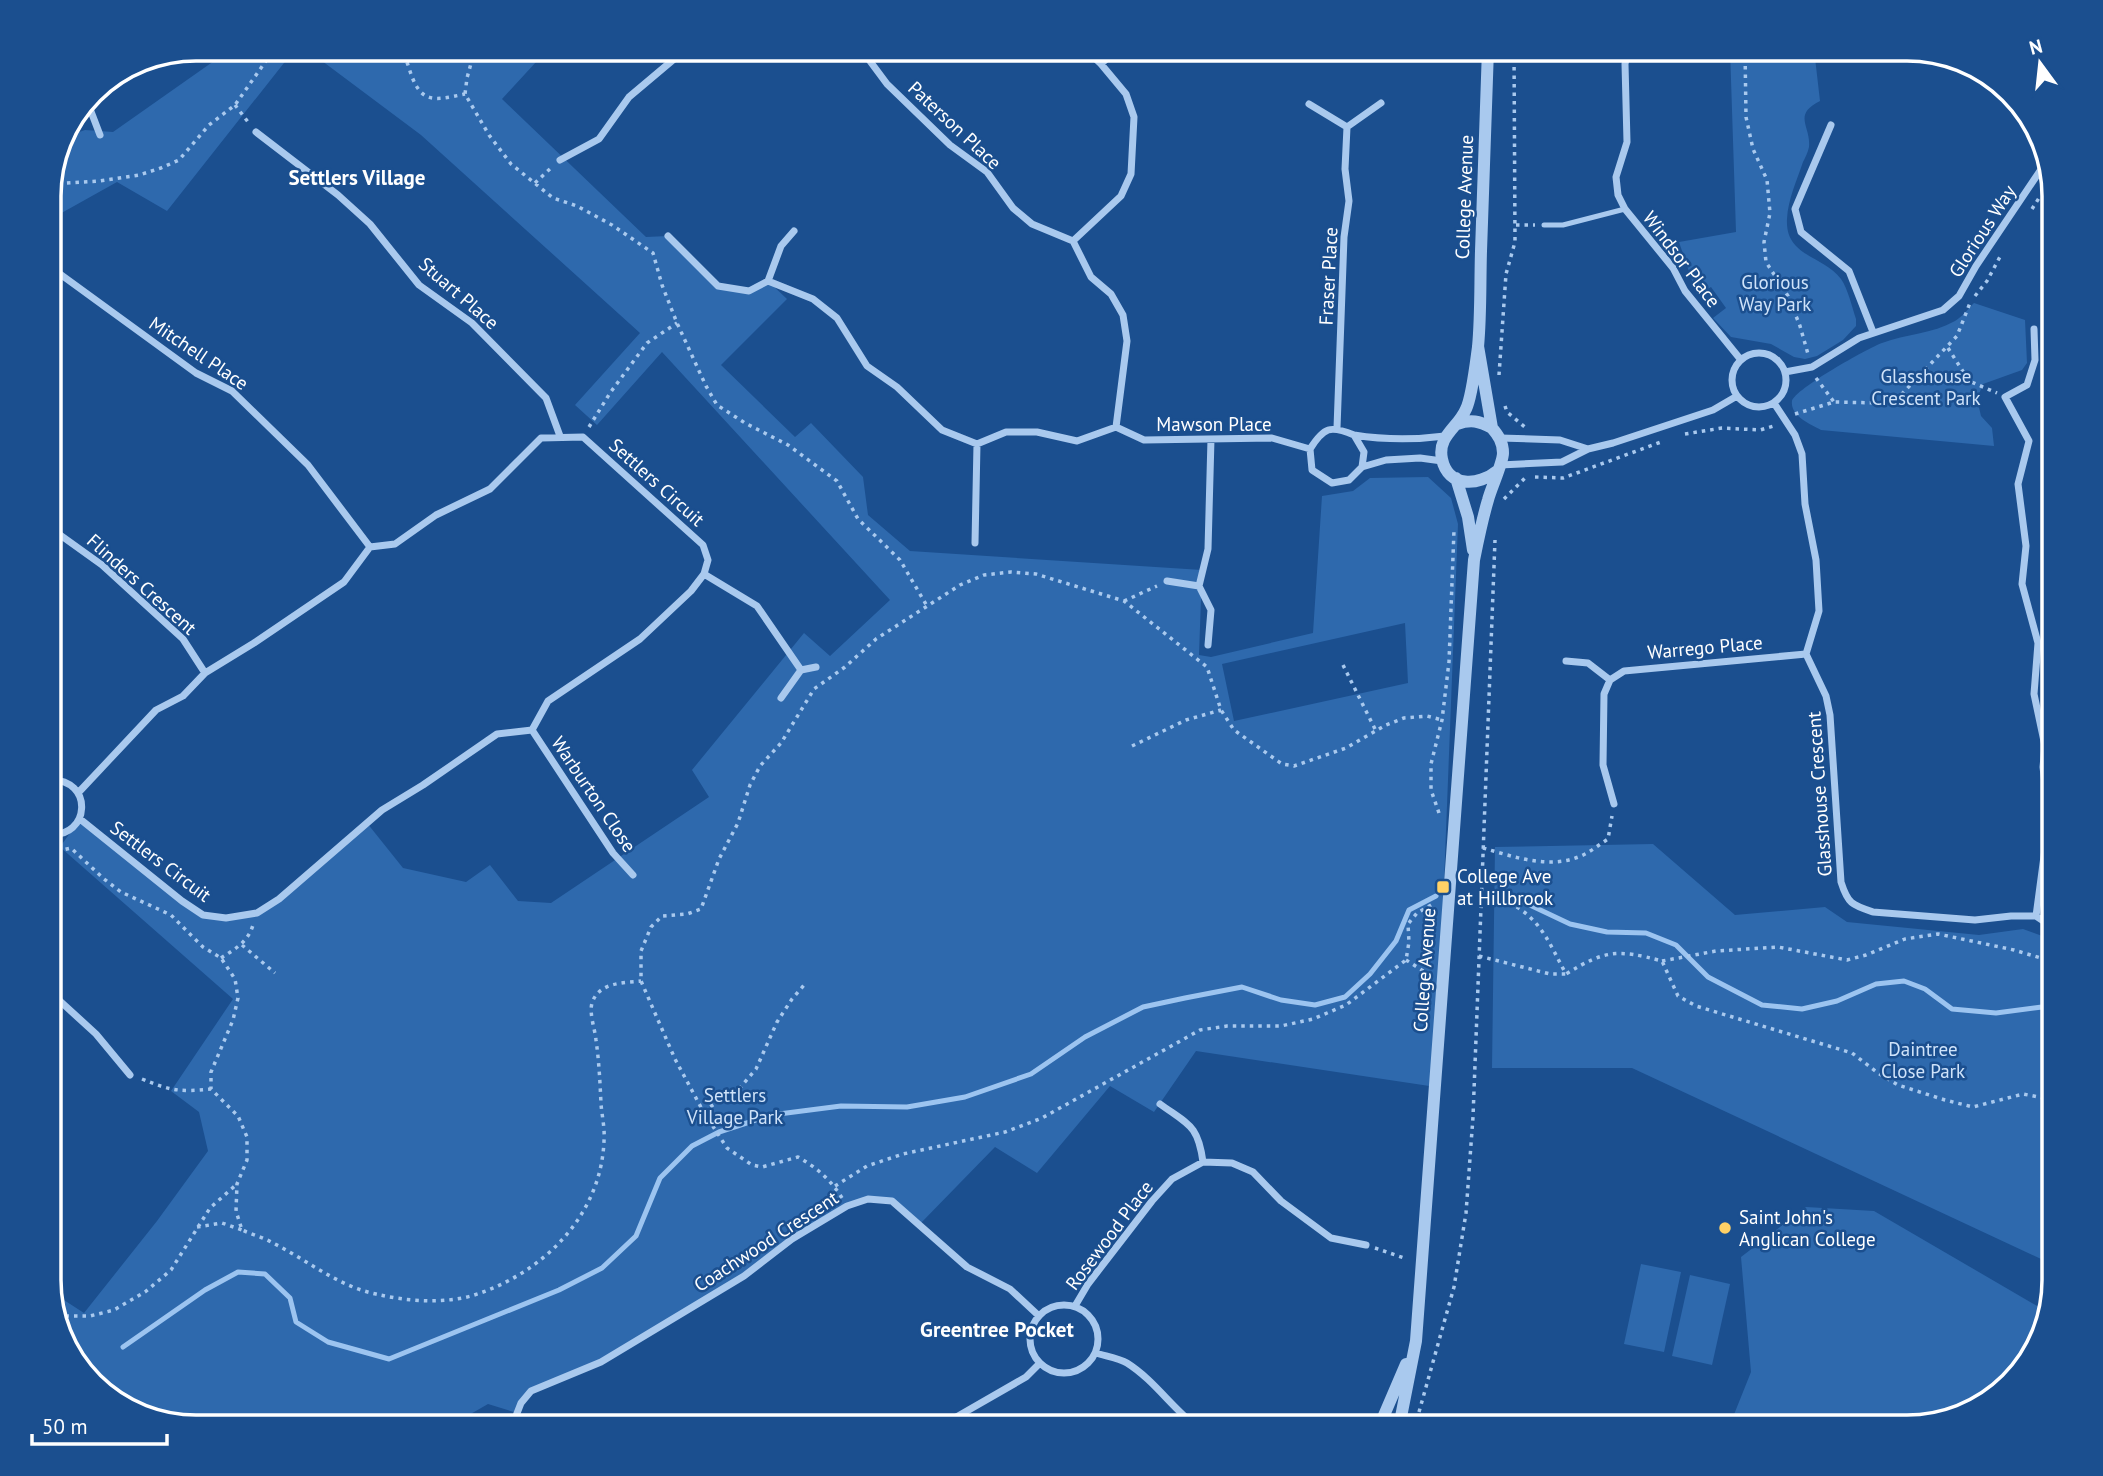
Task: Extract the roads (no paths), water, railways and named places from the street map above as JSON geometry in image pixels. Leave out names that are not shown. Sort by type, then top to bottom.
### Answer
[{"type":"street","points":[[560,160],[599,139],[629,97],[672,61]]},
{"type":"street","name":"Paterson Place","points":[[870,61],[887,84],[950,145],[987,172],[1013,208],[1032,224],[1073,241]]},
{"type":"street","points":[[768,281],[813,299],[836,318],[867,366],[897,387],[942,430],[977,444],[1006,432],[1037,432],[1077,441],[1116,427],[1127,341],[1123,314],[1111,294],[1090,276],[1073,241],[1121,196],[1131,174],[1134,117],[1126,94],[1098,61]]},
{"type":"street","points":[[1101,64],[1104,61]]},
{"type":"street","name":"College Avenue","points":[[1445,436],[1467,408],[1478,346],[1488,61]]},
{"type":"street","name":"Windsor Place","points":[[1626,61],[1627,142],[1616,177],[1618,195],[1625,209],[1673,268],[1685,291],[1741,360]]},
{"type":"street","points":[[1308,104],[1347,127],[1381,103]]},
{"type":"street","points":[[91,112],[100,135]]},
{"type":"street","points":[[1831,125],[1796,209],[1801,232],[1850,271],[1873,332]]},
{"type":"street","name":"Fraser Place","points":[[1337,428],[1344,237],[1349,201],[1345,169],[1347,127]]},
{"type":"street","name":"Stuart Place","points":[[256,132],[338,194],[370,224],[419,285],[472,323],[546,398],[560,436]]},
{"type":"street","name":"Glorious Way","points":[[1785,372],[1812,368],[1859,338],[1943,310],[1959,296],[2039,172]]},
{"type":"street","points":[[668,236],[718,286],[748,291],[768,281],[781,246],[794,231]]},
{"type":"street","name":"Mitchell Place","points":[[62,275],[196,373],[232,391],[308,465],[370,547]]},
{"type":"street","points":[[2034,329],[2035,360],[2026,385],[2005,397],[2029,440],[2018,484],[2026,546],[2022,584],[2038,643],[2034,694],[2042,732]]},
{"type":"street","name":"College Avenue","points":[[1401,1415],[1416,1341],[1474,560],[1503,451],[1496,433],[1478,346]]},
{"type":"street","points":[[1758,353],[1767,354],[1781,364],[1785,372],[1785,389],[1774,403],[1763,407],[1752,406],[1737,396],[1732,377],[1741,360],[1758,353]]},
{"type":"street","points":[[1456,478],[1474,483],[1488,478],[1498,468],[1527,463],[1562,462],[1588,450],[1713,410],[1737,396]]},
{"type":"street","points":[[1774,403],[1796,435],[1802,454],[1805,504],[1816,560],[1819,611],[1806,654]]},
{"type":"street","points":[[1457,424],[1479,421],[1496,433],[1528,440],[1560,440],[1588,450]]},
{"type":"street","name":"Mawson Place","points":[[1116,427],[1144,440],[1272,438],[1310,449]]},
{"type":"street","points":[[1337,428],[1354,435],[1377,439],[1445,436],[1441,446],[1442,461],[1420,458],[1386,460],[1362,467],[1349,480],[1332,483],[1312,470],[1310,449],[1320,433],[1337,428]]},
{"type":"street","points":[[1354,435],[1364,452],[1362,467]]},
{"type":"street","name":"Settlers Circuit","points":[[370,547],[395,544],[436,515],[490,489],[541,438],[583,437],[703,545],[708,560],[704,574]]},
{"type":"street","points":[[1208,645],[1211,610],[1199,586],[1208,549],[1211,439]]},
{"type":"street","points":[[975,543],[977,444]]},
{"type":"street","name":"College Avenue","points":[[1442,461],[1456,478],[1468,517],[1474,560]]},
{"type":"street","name":"Flinders Crescent","points":[[62,536],[102,565],[183,639],[205,673]]},
{"type":"street","points":[[78,793],[156,710],[183,696],[205,673],[344,582],[370,547]]},
{"type":"street","points":[[531,730],[548,701],[640,639],[691,592],[704,574],[757,606],[801,670]]},
{"type":"street","points":[[1167,582],[1199,586]]},
{"type":"street","name":"Glasshouse Crescent","points":[[1806,654],[1826,696],[1830,715],[1841,882],[1847,899],[1873,912],[1975,920],[2036,916]]},
{"type":"street","name":"Warrego Place","points":[[1610,680],[1624,671],[1806,654]]},
{"type":"street","points":[[1566,661],[1588,663],[1610,680],[1604,694],[1603,765],[1614,804]]},
{"type":"street","points":[[781,698],[801,670],[816,667]]},
{"type":"street","name":"Settlers Circuit","points":[[80,819],[203,915],[226,918],[257,913],[279,899],[382,810],[496,734],[531,730]]},
{"type":"street","name":"Warburton Close","points":[[531,730],[613,853],[633,875]]},
{"type":"street","points":[[62,781],[78,793],[82,807],[80,819],[71,830],[62,834]]},
{"type":"street","points":[[2042,871],[2036,916],[2042,920]]},
{"type":"street","points":[[62,1003],[96,1034],[130,1075]]},
{"type":"street","points":[[1160,1104],[1194,1130],[1200,1142],[1203,1162],[1232,1163],[1253,1172],[1281,1201],[1331,1238],[1366,1245]]},
{"type":"street","name":"Rosewood Place","points":[[1075,1306],[1088,1284],[1152,1201],[1172,1179],[1203,1162]]},
{"type":"street","name":"Coachwood Crescent","points":[[516,1415],[521,1403],[531,1391],[601,1362],[744,1276],[792,1239],[847,1206],[868,1199],[892,1201],[967,1267],[1010,1289],[1038,1316]]},
{"type":"street","points":[[1058,1305],[1075,1306],[1087,1312],[1094,1321],[1099,1338],[1096,1353],[1090,1362],[1068,1373],[1056,1372],[1040,1363],[1031,1347],[1030,1335],[1038,1316],[1048,1308],[1058,1305]]},
{"type":"street","name":"College Avenue","points":[[1384,1415],[1416,1341]]},
{"type":"street","points":[[1096,1353],[1126,1362],[1155,1386],[1182,1415]]},
{"type":"street","points":[[960,1415],[1026,1377],[1040,1363]]},
{"type":"lane","name":"Windsor Place","points":[[1544,225],[1563,225],[1625,209]]},
{"type":"waterway","points":[[123,1347],[205,1290],[238,1272],[265,1274],[290,1298],[296,1322],[328,1342],[389,1359],[559,1290],[602,1268],[636,1236],[660,1178],[692,1146],[719,1132],[771,1115],[841,1106],[907,1107],[965,1097],[1031,1074],[1085,1037],[1143,1007],[1242,987],[1281,1000],[1315,1005],[1345,997],[1370,974],[1396,941],[1409,910],[1436,896]]},
{"type":"waterway","points":[[1511,896],[1570,924],[1607,932],[1646,933],[1676,945],[1708,977],[1762,1005],[1802,1009],[1837,1001],[1876,984],[1904,981],[1925,989],[1952,1009],[1996,1013],[2042,1007]]},
{"type":"place","name":"College Ave at Hillbrook","points":[[1443,887]]},
{"type":"place","name":"Saint John's Anglican College","points":[[1725,1228]]},
{"type":"district","name":"Settlers Village","points":[[357,177]]},
{"type":"district","name":"Greentree Pocket","points":[[997,1329]]},
{"type":"park label","name":"Glorious Way Park","points":[[1775,293]]},
{"type":"park label","name":"Glasshouse Crescent Park","points":[[1926,387]]},
{"type":"park label","name":"Daintree Close Park","points":[[1923,1060]]},
{"type":"park label","name":"Settlers Village Park","points":[[735,1106]]}]
